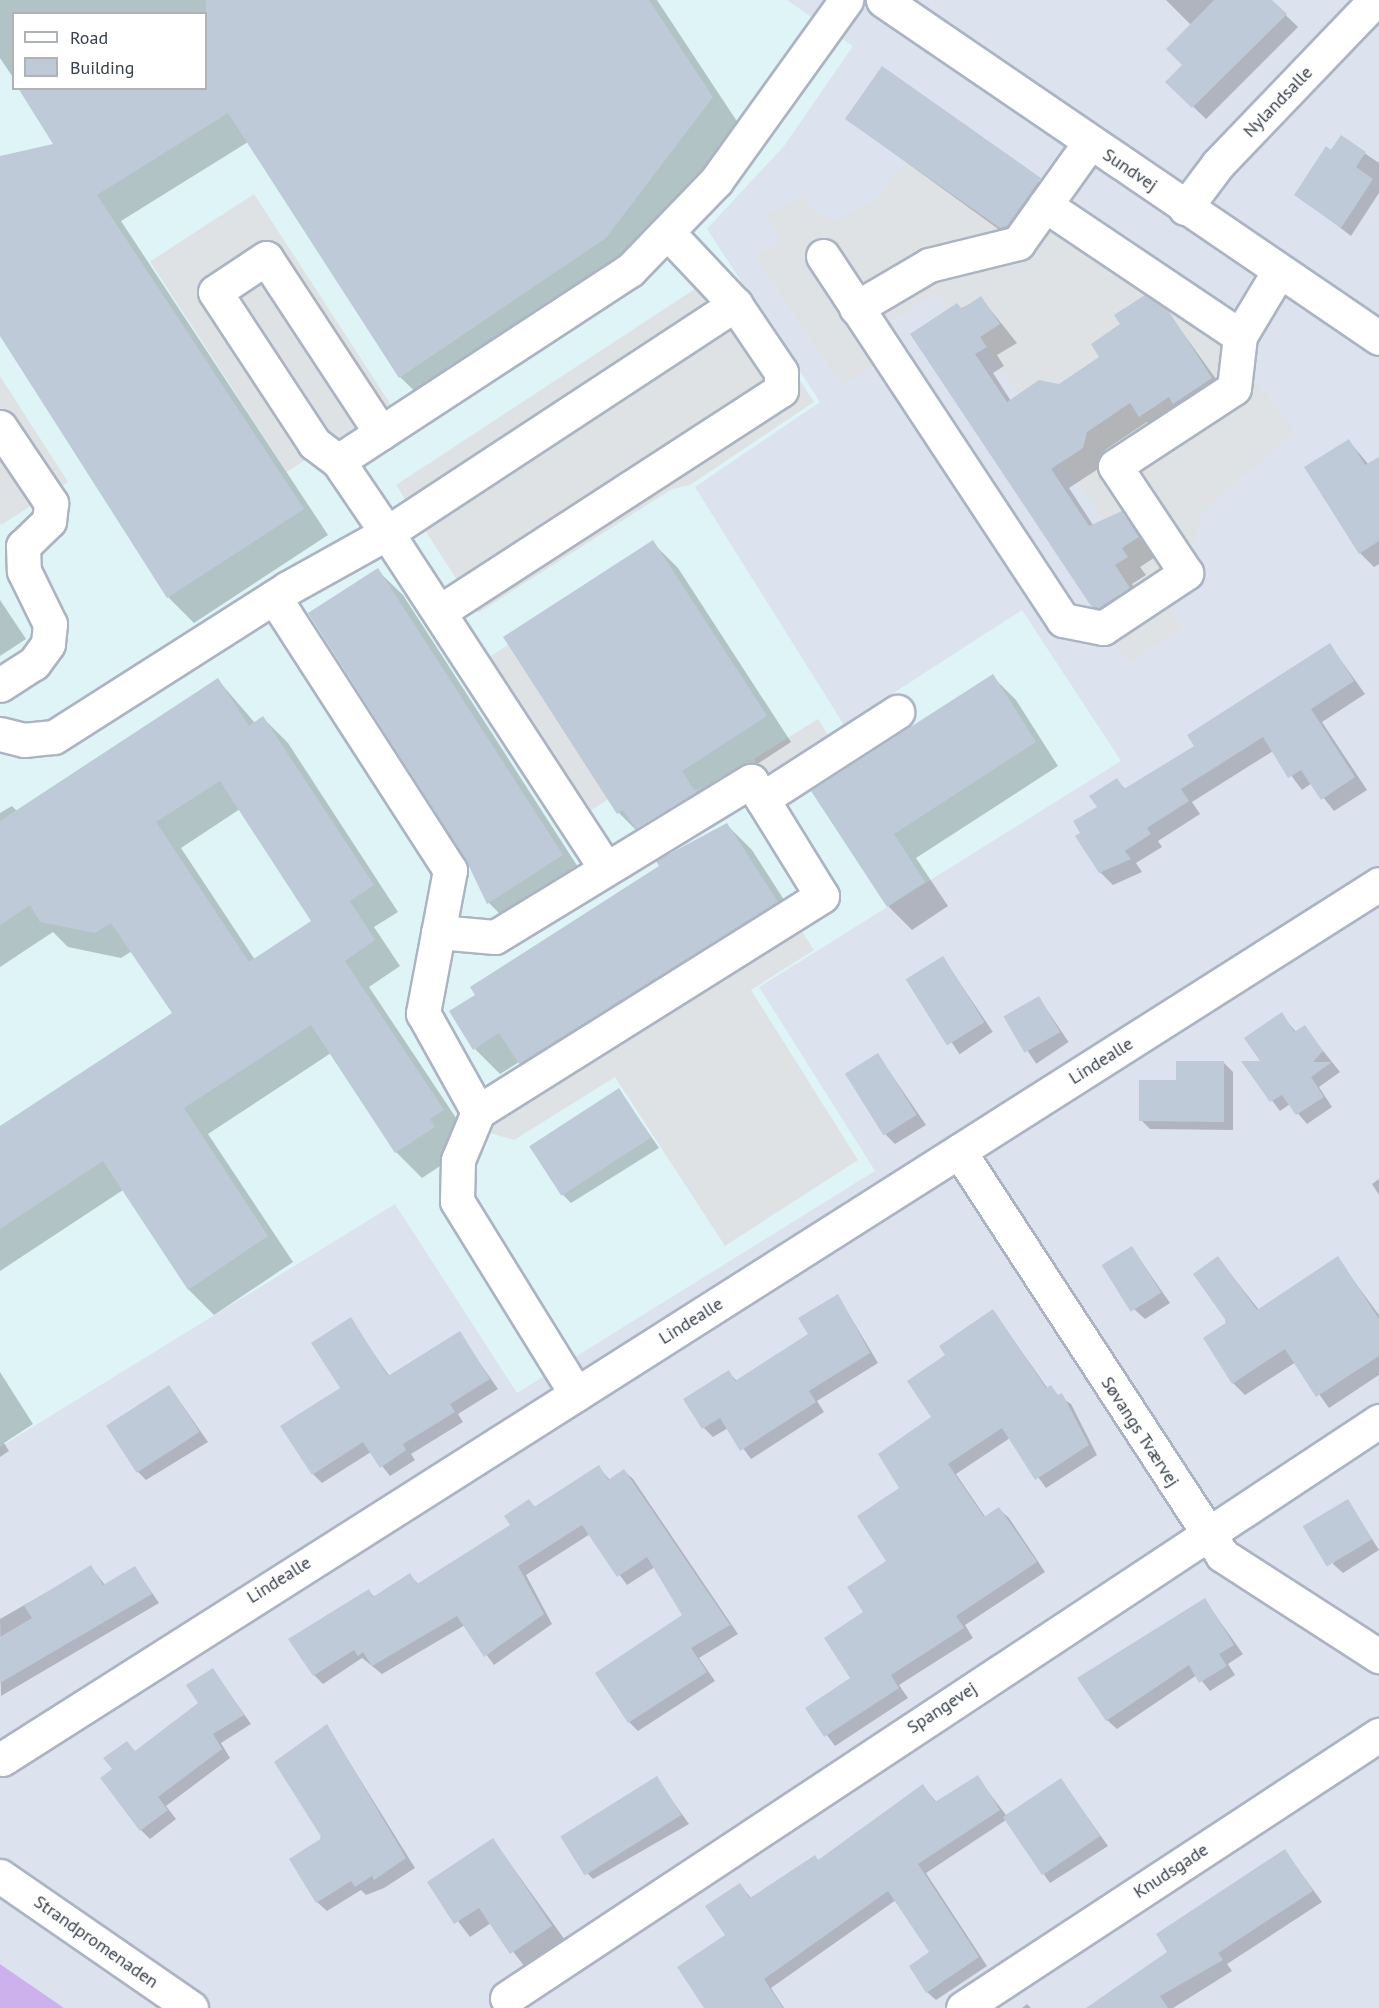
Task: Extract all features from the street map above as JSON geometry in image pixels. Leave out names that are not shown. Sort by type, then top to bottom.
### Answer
[{"type":"street","points":[[338,461],[630,270],[669,234],[746,143],[846,0]]},
{"type":"street","name":"Sundvej","points":[[883,0],[1185,208],[1379,338]]},
{"type":"street","name":"Nylandsalle","points":[[1185,208],[1218,165],[1375,0]]},
{"type":"street","points":[[856,308],[929,265],[1018,243],[1090,142]]},
{"type":"street","points":[[1045,205],[1240,336]]},
{"type":"street","points":[[438,612],[781,390],[781,372],[735,304],[669,234]]},
{"type":"street","points":[[823,256],[1063,620],[1103,628],[1186,573],[1115,466],[1234,388],[1240,336],[1279,271]]},
{"type":"street","points":[[381,433],[266,258],[215,291],[314,443],[338,461],[387,533],[605,868]]},
{"type":"street","points":[[0,734],[24,740],[54,737],[274,597],[387,533],[735,304]]},
{"type":"street","points":[[0,427],[51,503],[49,521],[23,546],[24,571],[50,624],[48,644],[34,663],[0,686]]},
{"type":"street","points":[[274,597],[450,870],[423,1013],[478,1112]]},
{"type":"street","points":[[762,799],[897,712]]},
{"type":"street","points":[[438,932],[495,937],[751,781],[822,896],[478,1112],[458,1160],[457,1201],[576,1394]]},
{"type":"street","name":"Lindealle","points":[[3,1759],[1379,884]]},
{"type":"street","name":"Søvangs Tværvej","points":[[960,1151],[1208,1536],[1235,1566],[1379,1656]]},
{"type":"street","name":"Spangevej","points":[[507,1998],[819,1787],[1208,1536],[1379,1421]]},
{"type":"street","name":"Knudsgade","points":[[963,2008],[1379,1735]]},
{"type":"street","name":"Strandpromenaden","points":[[0,1876],[191,2008]]},
{"type":"shaded area","points":[[0,0],[1379,0],[1379,2008],[64,2008],[0,1964]]},
{"type":"shaded area","points":[[0,0],[787,0],[853,46],[784,146],[707,229],[820,402],[695,487],[844,725],[1022,610],[1121,761],[759,987],[875,1171],[517,1393],[395,1204],[0,1447]]},
{"type":"shaded area","points":[[906,162],[1006,232],[1037,189],[1258,339],[1252,376],[1295,431],[1203,511],[1191,552],[1206,577],[1166,603],[1182,628],[1128,663],[1095,613],[1131,589],[1115,565],[1128,557],[1122,548],[1140,536],[1123,510],[1106,522],[1063,461],[1083,448],[1087,431],[1130,403],[1169,397],[1174,404],[1212,378],[1154,289],[1115,315],[1120,324],[1091,344],[1099,357],[1059,384],[1039,381],[1019,394],[957,303],[948,309],[937,292],[885,325],[899,349],[842,386],[755,257],[781,241],[766,215],[802,195],[813,211],[836,221],[875,199]]},
{"type":"shaded area","points":[[254,194],[391,405],[287,472],[150,262]]},
{"type":"shaded area","points":[[727,268],[814,402],[690,485],[672,489],[478,613],[396,485]]},
{"type":"shaded area","points":[[0,376],[68,482],[1,525],[0,523]]},
{"type":"shaded area","points":[[508,645],[608,799],[587,813],[487,659]]},
{"type":"shaded area","points":[[818,719],[833,743],[768,783],[754,759]]},
{"type":"shaded area","points":[[801,930],[814,950],[751,990],[858,1160],[725,1246],[615,1077],[514,1140],[483,1131]]},
{"type":"shaded area","points":[[0,1964],[64,2008],[0,2008]]},
{"type":"building","points":[[206,0],[649,0],[713,97],[606,238],[399,378],[228,113],[97,195],[304,509],[167,598],[0,336],[0,156],[53,144],[19,90],[207,90]]},
{"type":"building","points":[[1214,0],[1272,0],[1287,14],[1192,108],[1165,82],[1182,65],[1166,49]]},
{"type":"building","points":[[882,66],[1041,178],[1007,226],[1000,228],[845,119]]},
{"type":"building","points":[[1341,135],[1366,152],[1356,167],[1373,179],[1341,228],[1294,195],[1326,146],[1331,150]]},
{"type":"building","points":[[1145,295],[1168,310],[1212,378],[1173,404],[1169,397],[1139,417],[1130,403],[1087,432],[1083,448],[1051,469],[1089,526],[1122,511],[1139,537],[1122,548],[1128,557],[1115,565],[1130,588],[1099,608],[1091,606],[910,334],[957,303],[962,309],[981,296],[1000,324],[980,337],[987,347],[975,354],[1007,402],[1039,380],[1059,384],[1099,357],[1091,344],[1120,324],[1114,315]]},
{"type":"building","points":[[1349,439],[1365,465],[1379,457],[1379,541],[1359,554],[1304,467]]},
{"type":"building","points":[[653,540],[767,716],[682,771],[696,793],[636,829],[623,810],[617,814],[503,637]]},
{"type":"building","points":[[378,568],[563,855],[487,904],[466,860],[308,613]]},
{"type":"building","points":[[1330,643],[1354,681],[1311,709],[1355,777],[1321,800],[1301,770],[1288,778],[1263,737],[1181,789],[1189,801],[1147,828],[1151,834],[1125,851],[1131,859],[1099,873],[1075,836],[1080,833],[1073,821],[1097,807],[1089,796],[1117,778],[1124,789],[1194,746],[1187,735]]},
{"type":"building","points":[[993,674],[1036,742],[894,834],[925,882],[887,907],[811,791]]},
{"type":"building","points":[[218,678],[249,726],[263,716],[374,885],[350,901],[375,940],[345,961],[444,1110],[430,1119],[435,1127],[395,1153],[311,1025],[184,1108],[268,1236],[188,1290],[103,1161],[0,1229],[0,1126],[172,1013],[111,923],[95,933],[40,922],[30,905],[0,925],[0,821]],"holes":[[[220,781],[311,921],[249,962],[156,822]]]},
{"type":"building","points":[[727,823],[778,902],[519,1064],[499,1033],[473,1050],[449,1011],[475,995],[470,987],[659,866],[656,861]]},
{"type":"building","points":[[943,956],[984,1022],[947,1045],[906,979]]},
{"type":"building","points":[[1039,996],[1060,1032],[1024,1053],[1003,1016]]},
{"type":"building","points":[[1282,1012],[1294,1032],[1305,1025],[1323,1051],[1313,1062],[1332,1062],[1311,1077],[1324,1097],[1296,1115],[1282,1095],[1270,1102],[1241,1061],[1260,1061],[1244,1038]]},
{"type":"building","points":[[878,1053],[917,1115],[884,1136],[845,1074]]},
{"type":"building","points":[[1176,1061],[1224,1061],[1224,1122],[1139,1121],[1139,1080],[1176,1080]]},
{"type":"building","points":[[619,1088],[651,1137],[561,1196],[529,1146]]},
{"type":"building","points":[[1132,1246],[1161,1293],[1131,1312],[1101,1265]]},
{"type":"building","points":[[1218,1256],[1257,1310],[1338,1256],[1379,1319],[1379,1356],[1316,1397],[1285,1349],[1232,1384],[1203,1338],[1227,1322],[1193,1274]]},
{"type":"building","points":[[838,1294],[870,1353],[809,1391],[816,1402],[740,1451],[720,1418],[702,1429],[683,1399],[729,1370],[735,1381],[808,1334],[798,1318]]},
{"type":"building","points":[[993,1309],[1046,1388],[1051,1385],[1058,1395],[1062,1393],[1089,1445],[1035,1480],[1002,1428],[948,1464],[984,1517],[999,1507],[1037,1562],[956,1616],[964,1628],[891,1675],[899,1688],[824,1737],[805,1708],[850,1678],[824,1638],[863,1612],[847,1587],[886,1561],[857,1516],[899,1488],[878,1454],[931,1417],[907,1381],[945,1355],[939,1346]]},
{"type":"building","points":[[351,1317],[388,1376],[460,1331],[490,1379],[450,1404],[455,1412],[403,1444],[406,1450],[380,1468],[363,1442],[312,1475],[280,1426],[340,1388],[311,1343]]},
{"type":"building","points":[[169,1385],[199,1432],[137,1473],[106,1426]]},
{"type":"building","points":[[599,1465],[608,1480],[624,1469],[730,1625],[691,1648],[707,1672],[628,1723],[595,1673],[682,1615],[647,1557],[617,1577],[582,1525],[518,1566],[544,1614],[484,1657],[457,1616],[372,1666],[363,1652],[358,1656],[354,1650],[313,1676],[288,1639],[369,1589],[373,1597],[410,1573],[417,1584],[510,1525],[504,1516],[529,1499],[534,1507]]},
{"type":"building","points":[[1348,1499],[1372,1539],[1327,1567],[1303,1526]]},
{"type":"building","points":[[91,1565],[103,1585],[135,1566],[152,1594],[0,1683],[0,1637],[32,1618],[24,1606]]},
{"type":"building","points":[[1205,1598],[1234,1645],[1219,1654],[1227,1666],[1199,1683],[1189,1665],[1106,1721],[1077,1678]]},
{"type":"building","points":[[213,1668],[244,1715],[213,1734],[222,1749],[158,1797],[168,1810],[140,1831],[100,1778],[112,1769],[103,1758],[127,1741],[135,1751],[198,1703],[186,1685]]},
{"type":"building","points":[[327,1724],[406,1858],[374,1880],[372,1876],[355,1887],[351,1881],[316,1903],[289,1859],[322,1838],[274,1762]]},
{"type":"building","points":[[978,1775],[1000,1810],[918,1864],[979,1957],[926,1993],[909,1966],[929,1952],[888,1891],[764,1979],[783,2008],[704,2008],[677,1967],[725,1935],[705,1906],[740,1883],[750,1898],[815,1855],[818,1860],[923,1784],[935,1802]]},
{"type":"building","points":[[657,1776],[681,1815],[585,1875],[560,1836]]},
{"type":"building","points":[[1061,1778],[1100,1836],[1042,1875],[1003,1817]]},
{"type":"building","points":[[493,1838],[552,1926],[510,1954],[479,1908],[454,1924],[427,1882]]},
{"type":"building","points":[[1285,1849],[1313,1891],[1218,1953],[1223,1960],[1160,1996],[1168,2008],[1086,2008],[1167,1952],[1156,1934]]}]
